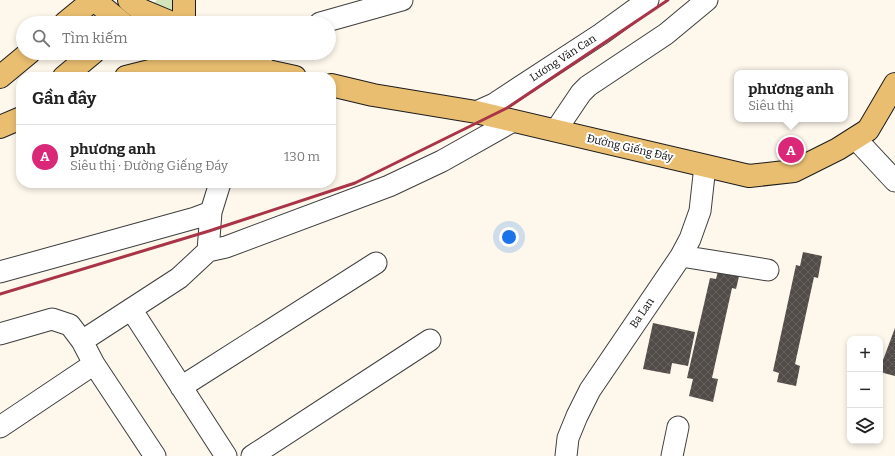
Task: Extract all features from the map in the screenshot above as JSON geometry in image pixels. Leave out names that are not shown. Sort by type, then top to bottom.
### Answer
[{"type":"main road","points":[[74,16],[93,0],[113,16]]},
{"type":"main road","points":[[184,0],[184,16]]},
{"type":"main road","points":[[137,8],[156,16]]},
{"type":"main road","points":[[0,77],[21,60]]},
{"type":"main road","points":[[70,72],[85,60]]},
{"type":"main road","points":[[146,72],[182,63],[208,60]]},
{"type":"main road","points":[[241,60],[278,72]]},
{"type":"main road","name":"Đường Giếng Đáy","points":[[336,86],[373,95],[476,112],[749,176],[794,171],[838,149],[868,130],[895,84]]},
{"type":"street","points":[[336,19],[402,0]]},
{"type":"street","name":"Lương Văn Can","points":[[476,112],[494,104],[600,34],[648,0]]},
{"type":"street","points":[[556,130],[581,93],[588,86],[666,34],[707,0]]},
{"type":"street","points":[[82,341],[179,278],[208,251],[226,247],[389,186],[442,161],[513,121]]},
{"type":"street","points":[[855,138],[895,181]]},
{"type":"street","name":"Ba Lan","points":[[566,456],[568,438],[590,390],[681,256],[690,239],[700,211],[705,166]]},
{"type":"street","points":[[208,251],[211,212],[218,188]]},
{"type":"street","points":[[0,272],[195,218],[211,212]]},
{"type":"street","points":[[681,256],[768,270]]},
{"type":"street","points":[[181,386],[376,263]]},
{"type":"street","points":[[131,309],[226,456]]},
{"type":"street","points":[[0,334],[52,319],[70,325],[82,341],[94,364],[155,456]]},
{"type":"street","points":[[252,456],[430,340]]},
{"type":"street","points":[[0,427],[94,364]]},
{"type":"street","points":[[672,456],[678,427]]},
{"type":"green space","points":[[157,0],[175,0],[172,14],[153,4]]},
{"type":"building","points":[[803,252],[822,256],[818,278],[814,277],[795,364],[800,366],[796,386],[777,382],[779,373],[773,371],[796,265],[800,266]]},
{"type":"building","points":[[720,263],[741,268],[736,289],[732,288],[712,378],[718,379],[713,402],[689,396],[693,379],[687,378],[710,278],[716,279]]},
{"type":"building","points":[[653,323],[695,332],[688,366],[672,363],[670,374],[643,369]]},
{"type":"building","points":[[895,328],[895,376],[883,373],[883,360]]},
{"type":"railway","points":[[0,294],[209,231],[355,183],[507,108],[668,0]]},
{"type":"place","name":"phương anh","points":[[791,150]]}]
